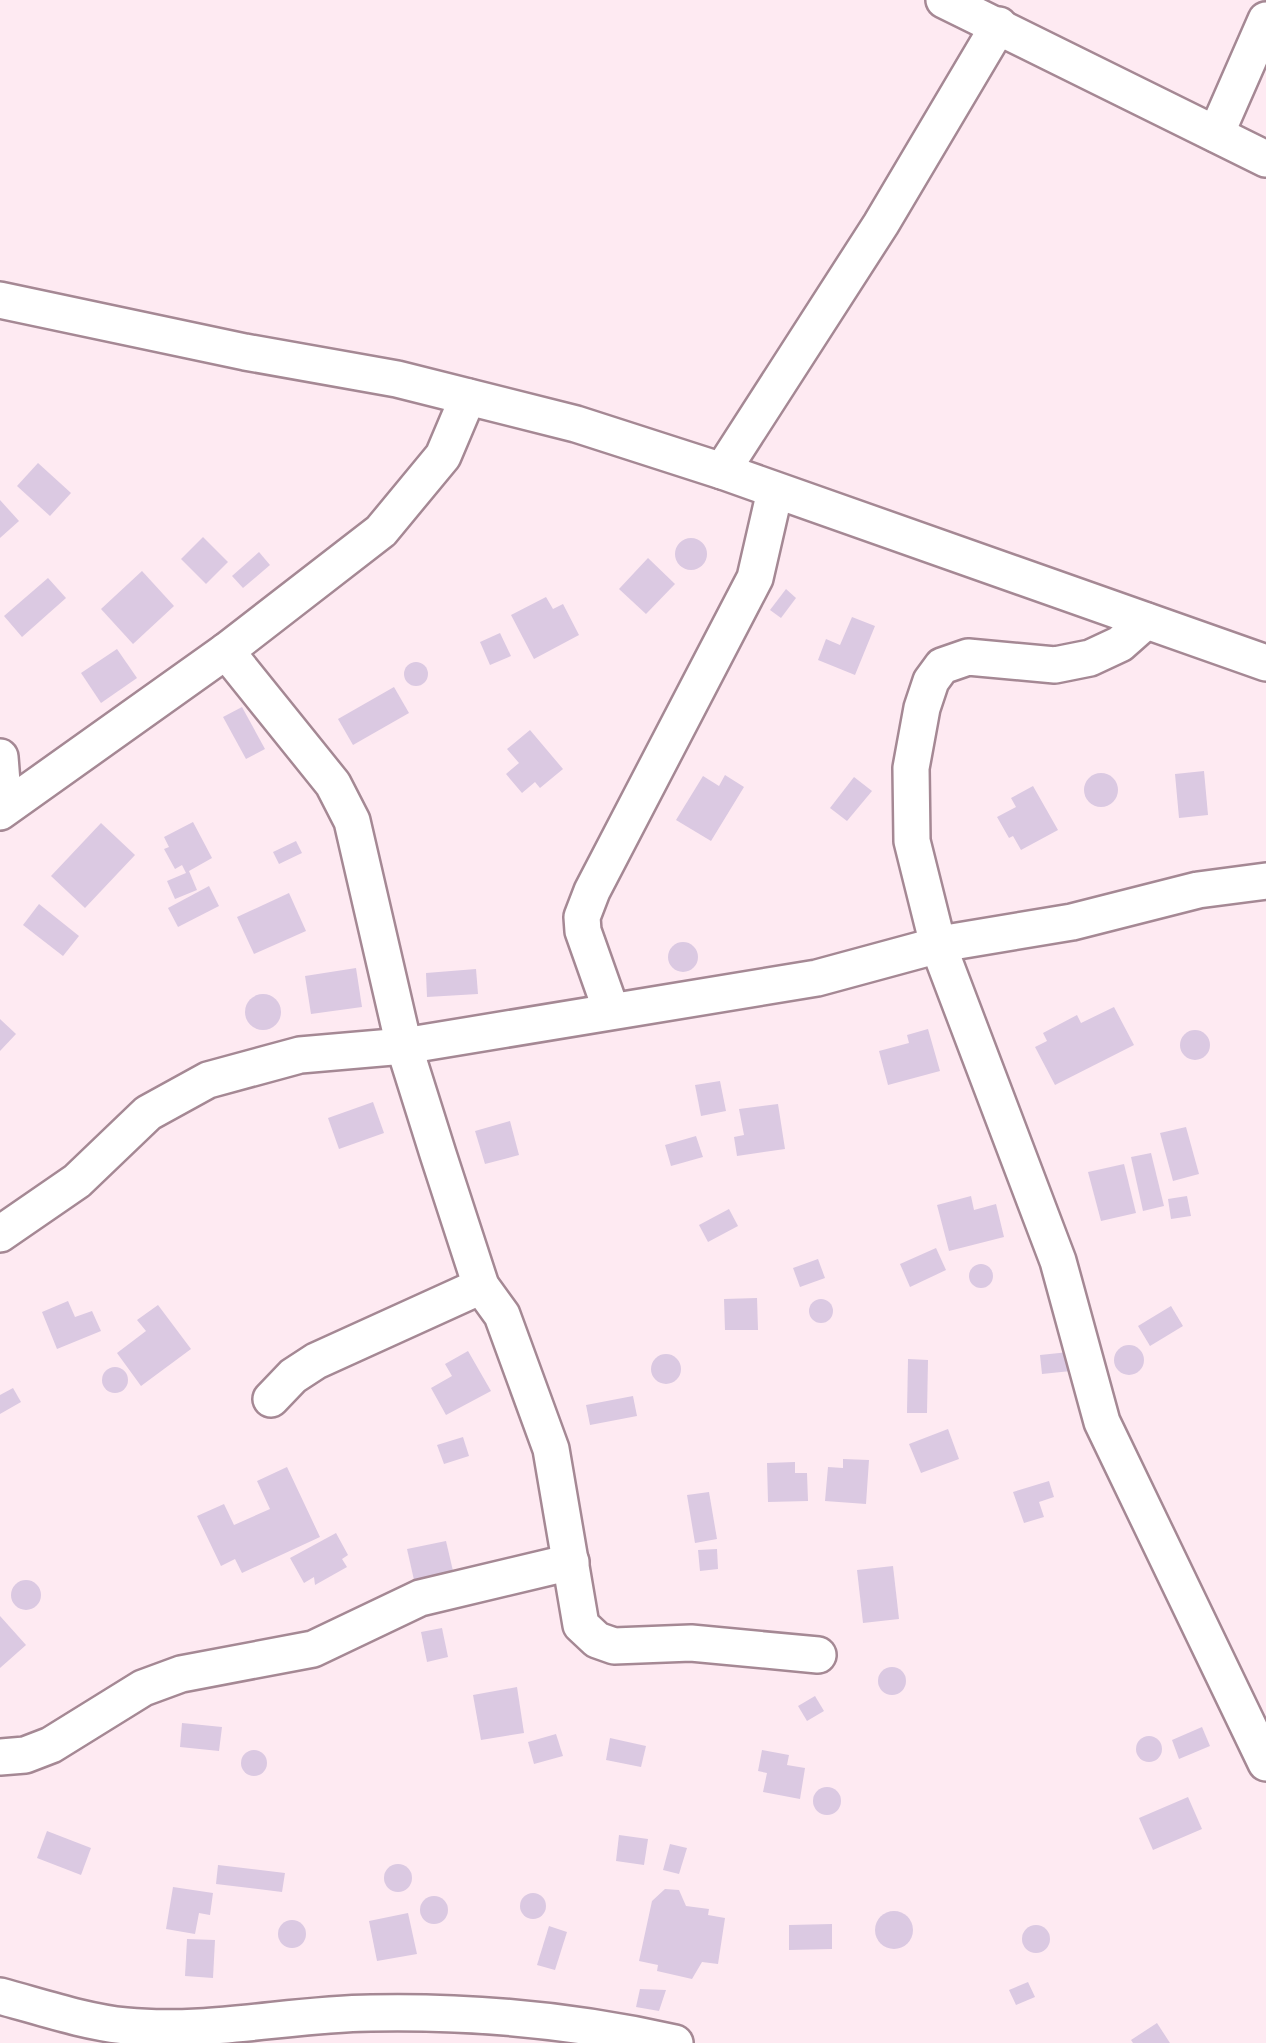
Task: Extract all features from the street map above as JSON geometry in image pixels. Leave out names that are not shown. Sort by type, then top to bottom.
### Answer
[{"type":"street","points":[[944,0],[1266,159]]},
{"type":"street","points":[[1216,134],[1266,20]]},
{"type":"street","points":[[722,471],[871,240],[999,24]]},
{"type":"street","points":[[0,300],[397,379],[576,424],[722,471],[1266,663]]},
{"type":"street","points":[[2,810],[226,650],[381,530],[443,456],[468,397]]},
{"type":"street","points":[[611,1010],[583,932],[582,917],[755,578],[775,490]]},
{"type":"street","points":[[1146,620],[1120,644],[1090,658],[1055,665],[968,657],[942,666],[931,680],[911,768],[912,842],[938,945],[1058,1262],[1102,1422],[1266,1763]]},
{"type":"street","points":[[226,650],[333,784],[352,821],[363,854],[404,1046],[481,1286],[502,1315],[551,1450],[582,1625],[598,1640],[614,1646],[691,1644],[818,1656]]},
{"type":"street","points":[[0,757],[2,810]]},
{"type":"street","points":[[0,1234],[77,1181],[148,1114],[208,1080],[300,1055],[404,1046],[817,978],[938,945],[1072,922],[1198,890],[1266,880]]},
{"type":"street","points":[[271,1399],[293,1376],[316,1361],[481,1286]]},
{"type":"street","points":[[0,1757],[51,1745],[143,1688],[181,1674],[313,1649],[420,1598],[570,1562]]},
{"type":"street","points":[[0,1996],[125,2035],[173,2027],[592,2026],[675,2043]]},
{"type":"building","points":[[38,463],[71,493],[50,516],[17,486]]},
{"type":"building","points":[[0,500],[19,521],[0,538]]},
{"type":"building","points":[[203,537],[228,562],[206,584],[181,559]]},
{"type":"building","points":[[691,538],[702,543],[707,554],[702,565],[691,570],[680,565],[675,554],[680,543]]},
{"type":"building","points":[[259,552],[270,565],[243,588],[232,576]]},
{"type":"building","points":[[648,558],[675,584],[646,614],[619,589]]},
{"type":"building","points":[[142,571],[174,606],[133,644],[101,609]]},
{"type":"building","points":[[48,578],[66,598],[22,637],[4,616]]},
{"type":"building","points":[[786,589],[796,598],[781,618],[770,610]]},
{"type":"building","points":[[546,597],[553,609],[563,604],[579,635],[534,659],[511,615]]},
{"type":"building","points":[[852,617],[875,626],[855,675],[818,660],[826,639],[840,645]]},
{"type":"building","points":[[500,633],[511,656],[490,665],[480,642]]},
{"type":"building","points":[[117,649],[137,678],[101,703],[81,673]]},
{"type":"building","points":[[416,662],[425,665],[425,683],[416,686],[407,683],[404,674],[407,665]]},
{"type":"building","points":[[394,687],[409,713],[353,745],[338,719]]},
{"type":"building","points":[[242,707],[265,749],[246,759],[223,717]]},
{"type":"building","points":[[530,730],[563,769],[540,788],[535,782],[522,793],[506,774],[519,763],[507,749]]},
{"type":"building","points":[[1204,771],[1208,815],[1179,818],[1175,774]]},
{"type":"building","points":[[1101,773],[1113,778],[1118,790],[1113,802],[1101,807],[1089,802],[1084,790],[1089,778]]},
{"type":"building","points":[[725,775],[744,787],[711,841],[676,820],[703,776],[719,786]]},
{"type":"building","points":[[854,777],[872,791],[847,821],[830,808]]},
{"type":"building","points":[[1033,786],[1058,830],[1021,850],[997,817],[1016,807],[1011,798]]},
{"type":"building","points":[[193,822],[212,858],[189,871],[197,890],[175,899],[167,881],[186,873],[182,865],[175,869],[164,849],[169,847],[164,837]]},
{"type":"building","points":[[101,823],[135,855],[85,908],[51,876]]},
{"type":"building","points":[[296,841],[302,853],[279,864],[273,852]]},
{"type":"building","points":[[209,886],[219,906],[178,927],[168,908]]},
{"type":"building","points":[[289,893],[306,931],[254,954],[237,917]]},
{"type":"building","points":[[39,904],[79,936],[63,956],[23,925]]},
{"type":"building","points":[[683,942],[694,946],[698,957],[694,968],[683,972],[672,968],[668,957],[672,946]]},
{"type":"building","points":[[356,968],[362,1007],[311,1014],[305,976]]},
{"type":"building","points":[[476,969],[478,994],[427,997],[426,973]]},
{"type":"building","points":[[263,994],[276,999],[281,1012],[276,1025],[263,1030],[250,1025],[245,1012],[250,999]]},
{"type":"building","points":[[1114,1007],[1134,1045],[1055,1085],[1035,1047],[1047,1041],[1043,1033],[1077,1015],[1081,1023]]},
{"type":"building","points":[[0,1019],[16,1034],[0,1051]]},
{"type":"building","points":[[928,1029],[940,1071],[888,1085],[879,1051],[909,1043],[907,1035]]},
{"type":"building","points":[[1195,1030],[1206,1034],[1210,1045],[1206,1056],[1195,1060],[1184,1056],[1180,1045],[1184,1034]]},
{"type":"building","points":[[720,1081],[726,1111],[701,1116],[695,1085]]},
{"type":"building","points":[[373,1102],[384,1133],[339,1149],[328,1118]]},
{"type":"building","points":[[778,1104],[785,1149],[737,1156],[734,1137],[744,1135],[739,1109]]},
{"type":"building","points":[[510,1121],[519,1155],[485,1164],[475,1131]]},
{"type":"building","points":[[1186,1127],[1199,1174],[1173,1181],[1160,1133]]},
{"type":"building","points":[[696,1136],[703,1157],[671,1166],[665,1145]]},
{"type":"building","points":[[1151,1153],[1164,1206],[1143,1211],[1131,1157]]},
{"type":"building","points":[[1124,1164],[1136,1213],[1101,1221],[1088,1172]]},
{"type":"building","points":[[971,1196],[974,1210],[996,1204],[1004,1237],[949,1251],[937,1205]]},
{"type":"building","points":[[1187,1196],[1191,1216],[1171,1219],[1168,1199]]},
{"type":"building","points":[[729,1209],[738,1226],[708,1242],[699,1225]]},
{"type":"building","points":[[936,1248],[946,1270],[910,1287],[900,1264]]},
{"type":"building","points":[[818,1259],[825,1278],[800,1287],[793,1268]]},
{"type":"building","points":[[981,1264],[993,1276],[981,1288],[969,1276]]},
{"type":"building","points":[[757,1298],[758,1330],[725,1330],[724,1299]]},
{"type":"building","points":[[821,1299],[833,1311],[821,1323],[809,1311]]},
{"type":"building","points":[[68,1301],[75,1317],[92,1311],[101,1331],[57,1349],[42,1312]]},
{"type":"building","points":[[158,1305],[191,1349],[141,1386],[117,1353],[146,1331],[137,1320]]},
{"type":"building","points":[[1171,1306],[1183,1326],[1150,1346],[1138,1326]]},
{"type":"building","points":[[1129,1345],[1139,1350],[1144,1360],[1139,1370],[1129,1375],[1119,1370],[1114,1360],[1119,1350]]},
{"type":"building","points":[[468,1351],[491,1391],[446,1415],[431,1388],[452,1376],[445,1364]]},
{"type":"building","points":[[1069,1352],[1071,1371],[1042,1374],[1040,1355]]},
{"type":"building","points":[[666,1354],[680,1363],[681,1369],[672,1383],[666,1384],[652,1375],[651,1369],[660,1355]]},
{"type":"building","points":[[908,1359],[928,1360],[927,1413],[907,1413]]},
{"type":"building","points":[[115,1367],[125,1370],[125,1390],[115,1393],[105,1390],[102,1380],[105,1370]]},
{"type":"building","points":[[13,1388],[21,1402],[0,1414],[0,1395]]},
{"type":"building","points":[[633,1396],[637,1416],[590,1425],[586,1405]]},
{"type":"building","points":[[948,1429],[959,1459],[921,1473],[909,1444]]},
{"type":"building","points":[[463,1437],[469,1456],[444,1464],[437,1445]]},
{"type":"building","points":[[843,1459],[869,1460],[866,1504],[825,1501],[828,1467],[843,1468]]},
{"type":"building","points":[[795,1462],[795,1473],[807,1473],[808,1501],[768,1502],[767,1463]]},
{"type":"building","points":[[287,1467],[320,1537],[242,1573],[235,1559],[221,1566],[197,1516],[224,1504],[234,1525],[270,1509],[257,1481]]},
{"type":"building","points":[[1049,1481],[1054,1497],[1039,1502],[1044,1517],[1024,1523],[1013,1492]]},
{"type":"building","points":[[709,1492],[717,1539],[695,1543],[687,1495]]},
{"type":"building","points":[[336,1533],[348,1555],[342,1559],[347,1567],[315,1585],[314,1577],[304,1583],[290,1558]]},
{"type":"building","points":[[446,1541],[453,1571],[414,1580],[407,1549]]},
{"type":"building","points":[[717,1549],[718,1569],[700,1571],[698,1550]]},
{"type":"building","points":[[893,1566],[899,1619],[863,1623],[857,1570]]},
{"type":"building","points":[[26,1580],[37,1584],[41,1595],[37,1606],[26,1610],[15,1606],[11,1595],[15,1584]]},
{"type":"building","points":[[0,1616],[26,1645],[0,1668]]},
{"type":"building","points":[[442,1628],[448,1657],[427,1662],[421,1632]]},
{"type":"building","points":[[892,1667],[902,1671],[906,1681],[902,1691],[892,1695],[882,1691],[878,1681],[882,1671]]},
{"type":"building","points":[[517,1687],[524,1733],[481,1740],[473,1695]]},
{"type":"building","points":[[815,1696],[824,1711],[807,1721],[798,1706]]},
{"type":"building","points":[[182,1723],[222,1727],[219,1751],[180,1747]]},
{"type":"building","points":[[1202,1727],[1210,1746],[1179,1759],[1172,1740]]},
{"type":"building","points":[[556,1734],[563,1756],[534,1764],[528,1742]]},
{"type":"building","points":[[1149,1736],[1158,1740],[1162,1749],[1158,1758],[1149,1762],[1140,1758],[1136,1749],[1140,1740]]},
{"type":"building","points":[[610,1738],[646,1746],[641,1767],[606,1760]]},
{"type":"building","points":[[254,1750],[264,1753],[264,1773],[254,1776],[244,1773],[241,1763],[244,1753]]},
{"type":"building","points":[[762,1750],[789,1755],[787,1765],[805,1768],[800,1799],[763,1792],[767,1773],[758,1771]]},
{"type":"building","points":[[827,1787],[837,1791],[841,1801],[837,1811],[827,1815],[817,1811],[813,1801],[817,1791]]},
{"type":"building","points":[[1188,1797],[1202,1829],[1153,1850],[1139,1818]]},
{"type":"building","points":[[47,1831],[91,1848],[81,1875],[37,1858]]},
{"type":"building","points":[[619,1835],[648,1839],[644,1865],[616,1861]]},
{"type":"building","points":[[670,1844],[687,1848],[679,1874],[663,1870]]},
{"type":"building","points":[[398,1864],[408,1868],[412,1878],[408,1888],[398,1892],[388,1888],[384,1878],[388,1868]]},
{"type":"building","points":[[218,1865],[285,1873],[282,1892],[216,1884]]},
{"type":"building","points":[[173,1887],[213,1893],[210,1915],[199,1913],[195,1934],[166,1929]]},
{"type":"building","points":[[665,1889],[679,1890],[686,1906],[709,1909],[708,1915],[725,1918],[718,1964],[702,1962],[692,1979],[657,1971],[658,1965],[639,1961],[652,1901]]},
{"type":"building","points":[[533,1893],[542,1897],[546,1906],[542,1915],[533,1919],[524,1915],[520,1906],[524,1897]]},
{"type":"building","points":[[434,1896],[444,1900],[448,1910],[444,1920],[434,1924],[424,1920],[420,1910],[424,1900]]},
{"type":"building","points":[[894,1911],[908,1916],[913,1930],[908,1944],[894,1949],[880,1944],[875,1930],[880,1916]]},
{"type":"building","points":[[408,1913],[417,1954],[377,1961],[369,1921]]},
{"type":"building","points":[[292,1920],[302,1924],[306,1934],[302,1944],[292,1948],[282,1944],[278,1934],[282,1924]]},
{"type":"building","points":[[832,1924],[832,1949],[789,1950],[789,1925]]},
{"type":"building","points":[[1036,1925],[1046,1929],[1050,1939],[1046,1949],[1036,1953],[1026,1949],[1022,1939],[1026,1929]]},
{"type":"building","points":[[549,1926],[567,1932],[555,1970],[537,1965]]},
{"type":"building","points":[[187,1939],[215,1940],[213,1978],[185,1976]]},
{"type":"building","points":[[1028,1982],[1035,1997],[1016,2005],[1009,1990]]},
{"type":"building","points":[[640,1989],[666,1990],[659,2011],[636,2007]]},
{"type":"building","points":[[1157,2023],[1170,2043],[1133,2043],[1131,2040]]}]
